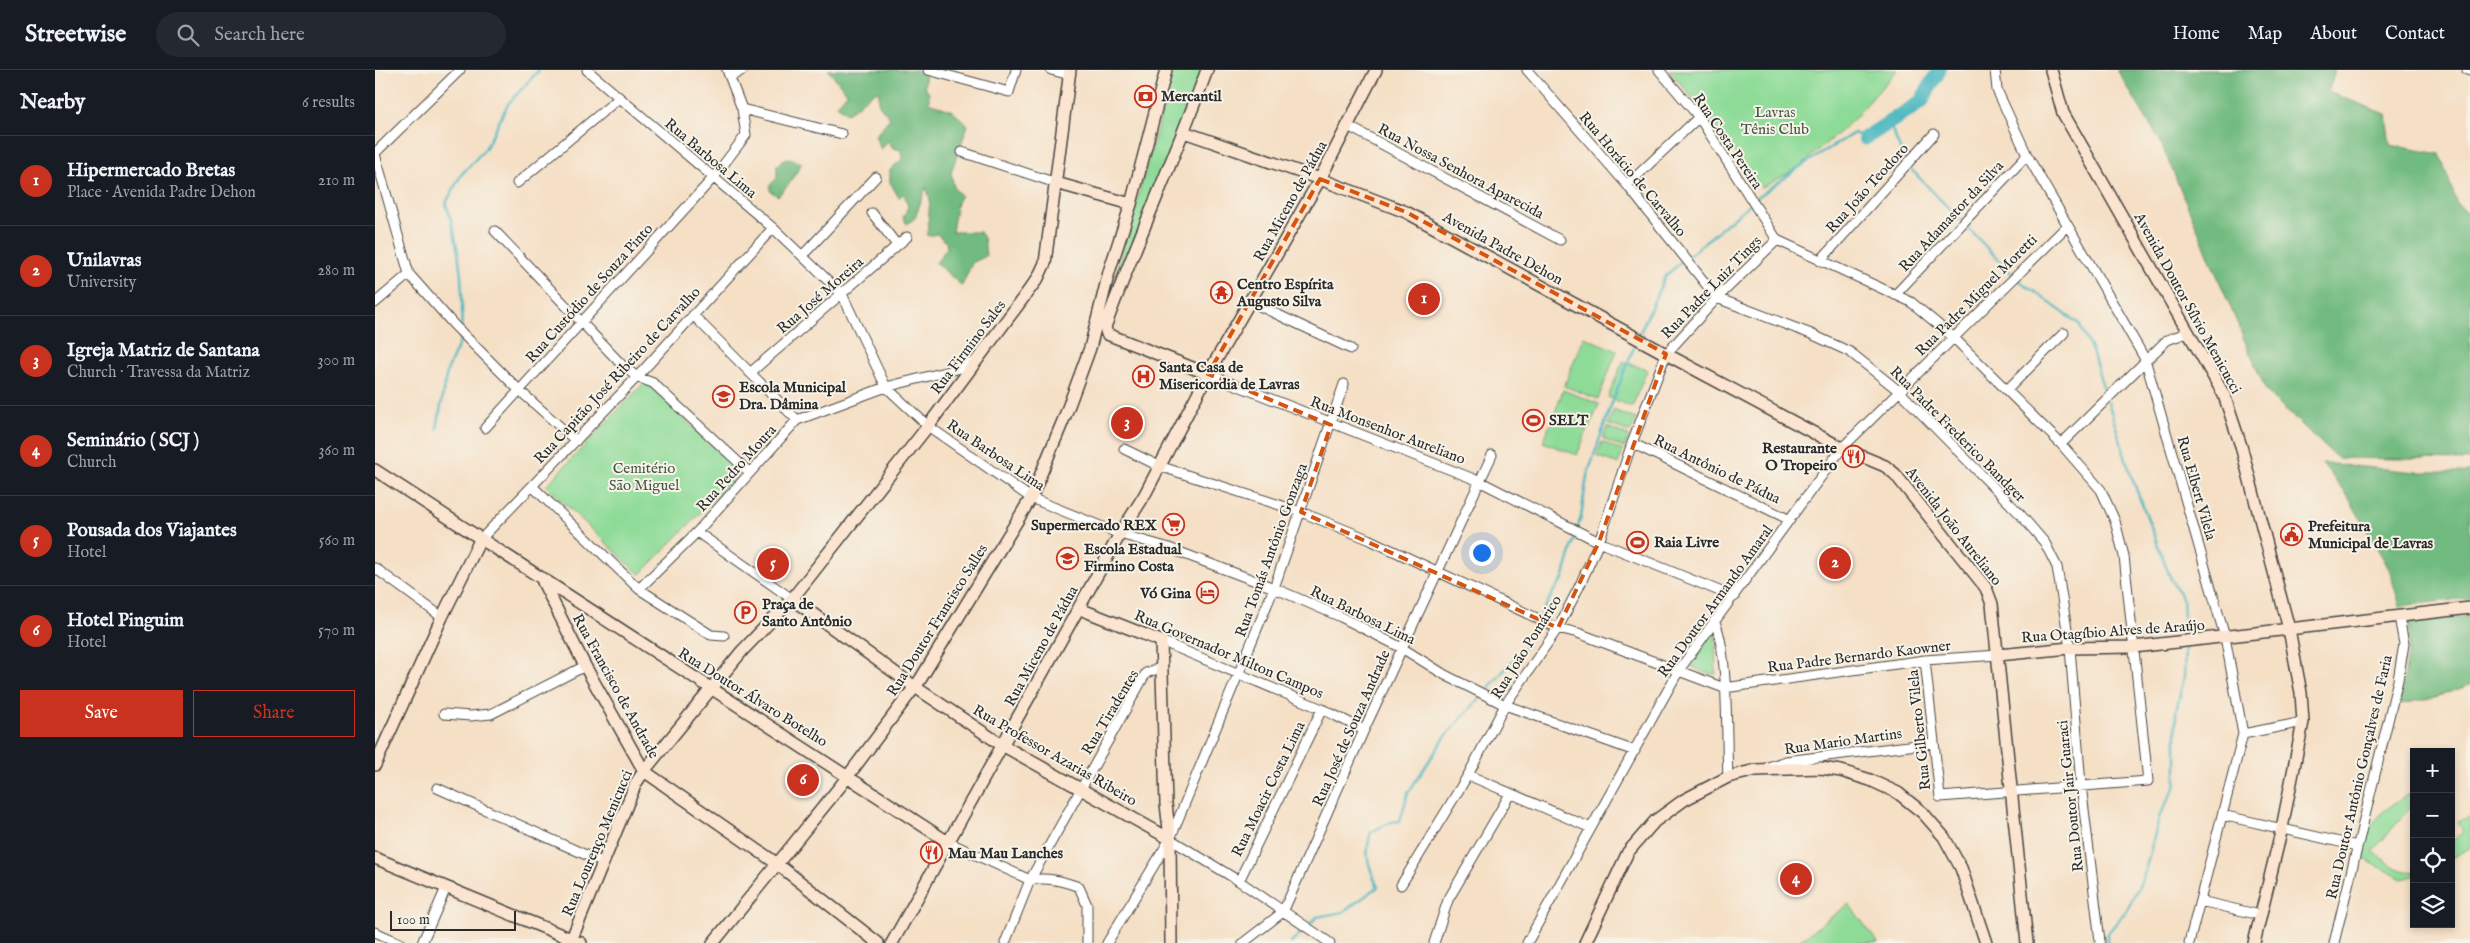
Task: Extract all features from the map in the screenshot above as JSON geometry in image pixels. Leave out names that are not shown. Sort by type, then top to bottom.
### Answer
[{"type":"main road","name":"Rua Doutor Francisco Salles","points":[[713,943],[849,775],[915,687],[1031,498],[1065,416],[1090,348],[1109,272],[1131,204],[1166,70]]},
{"type":"main road","points":[[1090,348],[1098,338],[1107,334],[1105,327],[1124,276],[1184,132],[1207,70]]},
{"type":"main road","name":"Rua Miceno de Pádua","points":[[892,943],[1080,609],[1120,534],[1144,496],[1208,374],[1251,302],[1320,178],[1376,70]]},
{"type":"main road","name":"Avenida Doutor Sílvio Menicucci","points":[[2051,70],[2063,113],[2189,332],[2223,395],[2241,446],[2289,629],[2301,693],[2303,722],[2301,742],[2254,943]]},
{"type":"main road","name":"Rua Firmino Sales","points":[[792,599],[928,426],[960,373],[978,359],[1042,270],[1045,263],[1070,72]]},
{"type":"main road","name":"Avenida Padre Dehon","points":[[1184,132],[1320,178],[1406,212],[1666,354]]},
{"type":"main road","points":[[1056,183],[1131,204]]},
{"type":"main road","points":[[1109,272],[1113,280],[1119,280],[1124,276]]},
{"type":"main road","name":"Rua Monsenhor Aureliano","points":[[1107,334],[1208,374]]},
{"type":"main road","name":"Avenida João Aureliano","points":[[1666,354],[1842,448],[1885,466],[1895,474],[1986,588],[1993,604],[2027,943]]},
{"type":"main road","points":[[375,470],[480,540],[380,742],[375,765]]},
{"type":"main road","name":"Rua Francisco de Andrade","points":[[480,540],[542,580],[551,591],[585,666],[644,771],[776,863],[878,943]]},
{"type":"main road","name":"Rua Doutor Álvaro Botelho","points":[[551,591],[711,688],[849,775],[948,842]]},
{"type":"main road","name":"Rua Professor Azarias Ribeiro","points":[[792,599],[915,687],[1002,745],[1170,839]]},
{"type":"main road","name":"Rua Lourenço Menicucci","points":[[574,942],[636,783],[742,651],[792,599]]},
{"type":"main road","name":"Rua Otagíbio Alves de Araújo","points":[[1998,655],[2070,648],[2134,647],[2470,608]]},
{"type":"main road","name":"Rua Governador Milton Campos","points":[[1080,609],[1161,641]]},
{"type":"main road","points":[[1161,641],[1160,668],[1171,868],[1171,943]]},
{"type":"main road","points":[[1585,943],[1628,852],[1655,821],[1684,800],[1728,777],[1756,770],[1821,768],[1841,771],[1870,780],[1898,793],[1923,813],[1944,837],[1961,868],[1985,943]]},
{"type":"main road","points":[[375,858],[574,942]]},
{"type":"street","points":[[460,70],[375,153],[409,274],[454,325],[519,390],[576,440]]},
{"type":"street","name":"Rua Barbosa Lima","points":[[587,70],[618,99],[773,228],[842,294],[886,387],[928,426],[1031,498],[1120,534],[1166,546],[1274,588],[1341,617],[1403,648],[1445,675],[1505,705],[1635,751]]},
{"type":"street","points":[[728,73],[743,70]]},
{"type":"street","points":[[928,70],[1009,92],[1015,70]]},
{"type":"street","points":[[1051,70],[1070,72]]},
{"type":"street","name":"Rua Horácio de Carvalho","points":[[1527,70],[1627,185],[1717,298]]},
{"type":"street","name":"Rua Costa Pereira","points":[[1659,70],[1699,117],[1777,240]]},
{"type":"street","name":"Rua Elbert Vilela","points":[[1995,70],[1997,90],[2027,155],[2145,359],[2225,637],[2243,734],[2189,943]]},
{"type":"street","name":"Rua Custódio de Souza Pinto","points":[[485,428],[714,177],[746,135],[742,109],[728,73]]},
{"type":"street","points":[[517,183],[618,99]]},
{"type":"street","points":[[742,109],[842,134]]},
{"type":"street","points":[[1627,185],[1699,117]]},
{"type":"street","name":"Rua Nossa Senhora Aparecida","points":[[1348,126],[1560,240]]},
{"type":"street","name":"Rua João Teodoro","points":[[1820,261],[1935,134]]},
{"type":"street","points":[[962,152],[1056,183]]},
{"type":"street","name":"Rua Adamastor da Silva","points":[[1895,295],[2027,155]]},
{"type":"street","points":[[803,255],[876,177]]},
{"type":"street","points":[[872,212],[897,245]]},
{"type":"street","name":"Rua Padre Miguel Moretti","points":[[1842,448],[1953,336],[2067,226]]},
{"type":"street","name":"Rua Capitão José Ribeiro de Carvalho","points":[[480,540],[637,377],[773,228]]},
{"type":"street","points":[[495,231],[622,365],[637,377],[653,383],[750,474]]},
{"type":"street","name":"Rua José Moreira","points":[[750,373],[907,237]]},
{"type":"street","points":[[1777,240],[1917,305],[1953,336],[2061,444],[2101,490],[2115,521],[2125,556],[2148,781],[2011,791]]},
{"type":"street","name":"Rua Padre Luiz Tings","points":[[1666,354],[1717,298],[1777,240]]},
{"type":"street","points":[[375,303],[409,274]]},
{"type":"street","name":"Rua Padre Frederico Bandger","points":[[1717,298],[1811,334],[1850,352],[1899,391],[2020,514],[2045,543],[2057,567],[2070,648]]},
{"type":"street","points":[[1251,302],[1351,349]]},
{"type":"street","points":[[693,315],[797,420]]},
{"type":"street","points":[[2061,444],[2145,359],[2167,340],[2189,332]]},
{"type":"street","points":[[2007,390],[2064,333]]},
{"type":"street","name":"Rua João Pomárico","points":[[1401,885],[1467,774],[1505,705],[1558,628],[1599,542],[1632,442],[1666,354]]},
{"type":"street","name":"Rua Pedro Moura","points":[[639,589],[697,532],[797,420],[886,387],[960,373]]},
{"type":"street","name":"Rua Monsenhor Aureliano","points":[[1208,374],[1331,425],[1479,481],[1599,542],[1734,597]]},
{"type":"street","name":"Rua Tomás Antônio Gonzaga","points":[[1107,943],[1170,839],[1274,588],[1344,384]]},
{"type":"street","name":"Rua Antônio de Pádua","points":[[1632,442],[1790,520]]},
{"type":"street","points":[[1124,448],[1159,466],[1301,512],[1422,563],[1437,572],[1558,628],[1679,670],[1724,688]]},
{"type":"street","name":"Rua Doutor Armando Amaral","points":[[1527,943],[1679,670],[1842,448]]},
{"type":"street","name":"Rua José de Souza Andrade","points":[[1243,943],[1283,912],[1364,730],[1492,454]]},
{"type":"street","points":[[532,486],[639,589],[711,635],[724,636]]},
{"type":"street","name":"Rua Professor Azarias Ribeiro","points":[[697,532],[792,599]]},
{"type":"street","points":[[375,568],[442,617]]},
{"type":"street","name":"Rua Doutor Antônio Gonçalves de Faria","points":[[2334,943],[2398,680],[2404,644],[2399,617]]},
{"type":"street","points":[[1714,621],[1719,632],[1724,688],[1728,777]]},
{"type":"street","name":"Rua Governador Milton Campos","points":[[1161,641],[1322,709],[1364,730]]},
{"type":"street","name":"Rua Doutor Jair Guaraci","points":[[2070,648],[2081,785],[2100,941]]},
{"type":"street","name":"Rua Padre Bernardo Kaowner","points":[[1724,688],[1925,660],[1998,655]]},
{"type":"street","name":"Rua Gilberto Vilela","points":[[1925,660],[1933,743],[1941,797],[2011,791]]},
{"type":"street","points":[[444,714],[471,716],[491,714],[585,666]]},
{"type":"street","name":"Rua Tiradentes","points":[[1005,943],[1030,880],[1145,673],[1160,668]]},
{"type":"street","name":"Rua Moacir Costa Lima","points":[[1239,881],[1322,709]]},
{"type":"street","points":[[2243,734],[2303,722]]},
{"type":"street","name":"Rua Mario Martins","points":[[1756,770],[1786,761],[1933,743]]},
{"type":"street","points":[[1467,774],[1591,828]]},
{"type":"street","points":[[437,788],[604,863]]},
{"type":"street","points":[[1434,943],[1448,900],[1510,794]]},
{"type":"street","points":[[1166,804],[1171,810],[1177,810],[1183,806]]},
{"type":"street","points":[[2222,814],[2357,846]]},
{"type":"street","name":"Rua Professor Azarias Ribeiro","points":[[1170,839],[1239,881],[1321,940],[1330,943]]},
{"type":"street","name":"Rua Doutor Álvaro Botelho","points":[[948,842],[1030,880],[1040,878],[1064,881],[1079,888],[1087,904],[1087,943]]},
{"type":"street","points":[[1155,864],[1162,862],[1171,868]]},
{"type":"street","points":[[422,943],[446,888]]},
{"type":"street","points":[[2200,901],[2260,916]]},
{"type":"street","points":[[375,932],[400,943]]},
{"type":"highlighted area","points":[[1320,179],[1406,212],[1666,354],[1599,542],[1558,628],[1301,512],[1331,425],[1208,374]]},
{"type":"green space","points":[[828,70],[916,70],[926,74],[924,87],[929,93],[929,103],[951,110],[968,125],[951,172],[954,188],[961,195],[957,202],[952,232],[980,232],[984,238],[986,256],[972,263],[962,286],[936,263],[947,248],[946,242],[937,234],[927,236],[930,199],[926,187],[915,218],[907,224],[903,218],[908,207],[904,193],[899,198],[890,182],[890,170],[902,159],[901,150],[893,148],[888,141],[881,149],[875,136],[890,118],[879,105],[879,91],[847,113],[837,105],[847,93]]},
{"type":"green space","points":[[1174,70],[1203,70],[1120,279],[1117,279],[1115,276]]},
{"type":"green space","name":"Lavras Tênis Club","points":[[1669,70],[1897,70],[1853,120],[1799,167],[1762,188]]},
{"type":"green space","points":[[2117,70],[2335,70],[2328,92],[2386,114],[2390,145],[2440,154],[2457,204],[2470,215],[2470,460],[2337,458],[2266,391],[2160,141]]},
{"type":"green space","points":[[788,158],[802,163],[790,183],[778,196],[770,191],[770,185],[777,178],[777,165]]},
{"type":"green space","points":[[1584,337],[1617,351],[1598,399],[1564,386]]},
{"type":"green space","points":[[1623,361],[1647,370],[1632,407],[1608,397]]},
{"type":"green space","name":"Cemitério São Miguel","points":[[645,382],[740,472],[640,575],[546,486]]},
{"type":"green space","points":[[1563,390],[1599,404],[1589,429],[1554,415]]},
{"type":"green space","points":[[1614,410],[1636,419],[1630,432],[1608,424]]},
{"type":"green space","points":[[1553,417],[1587,431],[1577,455],[1543,442]]},
{"type":"green space","points":[[1607,427],[1629,436],[1624,448],[1603,439]]},
{"type":"green space","points":[[1602,442],[1623,451],[1618,464],[1597,456]]},
{"type":"green space","points":[[2322,463],[2416,472],[2470,472],[2470,598],[2400,606],[2389,569],[2347,495]]},
{"type":"green space","points":[[2470,616],[2470,685],[2439,696],[2398,705],[2407,664],[2409,622]]},
{"type":"green space","points":[[1715,629],[1716,674],[1705,673],[1689,665]]},
{"type":"green space","points":[[2410,793],[2410,808],[2373,851],[2397,868],[2410,871],[2410,877],[2402,879],[2362,858],[2366,831],[2384,811]]},
{"type":"green space","points":[[2468,817],[2470,822],[2470,848],[2455,856],[2455,839],[2463,832],[2458,822]]},
{"type":"green space","points":[[1849,904],[1878,943],[1803,943],[1800,940]]},
{"type":"waterway","points":[[461,328],[462,296],[460,265],[458,249],[446,203],[461,175],[485,149],[508,104],[539,70]]},
{"type":"waterway","points":[[1865,138],[1921,102],[1939,70]]},
{"type":"waterway","points":[[1889,123],[1907,165],[1961,221]]},
{"type":"waterway","points":[[1755,199],[1801,166],[1854,133],[1865,138]]},
{"type":"waterway","points":[[1639,335],[1665,276],[1751,203]]},
{"type":"waterway","points":[[1965,225],[2013,275]]},
{"type":"waterway","points":[[2017,279],[2079,324],[2092,351],[2106,397]]},
{"type":"waterway","points":[[437,429],[447,371],[459,344],[460,336]]},
{"type":"waterway","points":[[1485,692],[1525,647],[1553,592],[1563,579],[1581,516],[1587,476],[1612,403],[1636,342]]},
{"type":"waterway","points":[[2108,402],[2132,478],[2171,579],[2183,600],[2185,637]]},
{"type":"waterway","points":[[2107,943],[2107,934],[2127,910],[2143,878],[2160,815],[2176,785],[2176,711],[2184,678],[2185,645]]},
{"type":"waterway","points":[[1291,943],[1317,917],[1343,912],[1378,887],[1368,860],[1371,832],[1391,822],[1400,821],[1408,793],[1445,737],[1482,696]]},
{"type":"place","name":"Mercantil","points":[[1145,96]]},
{"type":"place","name":"Centro Espírita Augusto Silva","points":[[1221,293]]},
{"type":"place","name":"Hipermercado Bretas","points":[[1424,299]]},
{"type":"place","name":"Santa Casa de Misericordia de Lavras","points":[[1143,376]]},
{"type":"place","name":"Escola Municipal Dra. Dâmina","points":[[723,396]]},
{"type":"place","name":"SELT","points":[[1533,420]]},
{"type":"place","name":"Igreja Matriz de Santana","points":[[1127,423]]},
{"type":"place","name":"Restaurante O Tropeiro","points":[[1853,457]]},
{"type":"place","name":"Supermercado REX","points":[[1173,525]]},
{"type":"place","name":"Prefeitura Municipal de Lavras","points":[[2292,535]]},
{"type":"place","name":"Raia Livre","points":[[1638,542]]},
{"type":"place","name":"Escola Estadual Firmino Costa","points":[[1068,558]]},
{"type":"place","name":"Unilavras","points":[[1835,563]]},
{"type":"place","name":"Pousada dos Viajantes","points":[[773,564]]},
{"type":"place","name":"Vó Gina","points":[[1207,593]]},
{"type":"place","name":"Praça de Santo Antônio","points":[[746,613]]},
{"type":"place","name":"Hotel Pinguim","points":[[803,780]]},
{"type":"place","name":"Mau Mau Lanches","points":[[932,853]]},
{"type":"place","name":"Seminário ( SCJ )","points":[[1796,879]]}]
